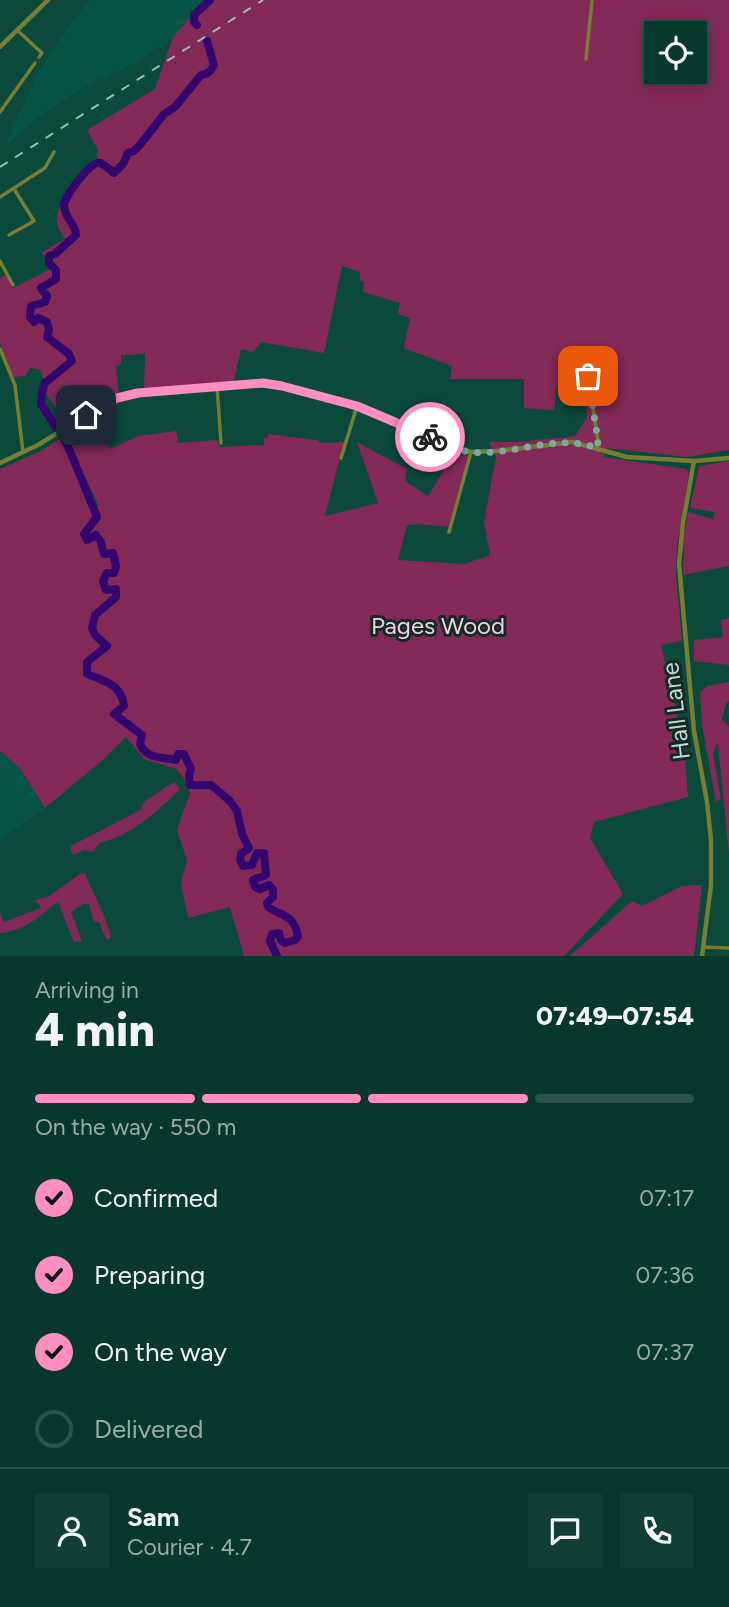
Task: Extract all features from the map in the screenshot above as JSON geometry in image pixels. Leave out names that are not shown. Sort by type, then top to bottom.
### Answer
[{"type":"street","points":[[0,47],[48,0]]},
{"type":"street","points":[[586,59],[592,0]]},
{"type":"street","points":[[17,30],[42,53],[39,57]]},
{"type":"street","points":[[0,112],[35,63]]},
{"type":"street","points":[[0,197],[45,168],[54,152]]},
{"type":"street","points":[[9,235],[34,221],[14,189]]},
{"type":"street","points":[[0,261],[13,285]]},
{"type":"street","points":[[0,349],[15,385],[23,453]]},
{"type":"street","points":[[588,376],[597,448]]},
{"type":"street","points":[[0,463],[23,453],[105,404],[128,394],[273,384],[357,406],[451,447],[471,452],[572,442],[627,457],[694,461],[729,458]]},
{"type":"street","points":[[217,386],[221,443]]},
{"type":"street","points":[[341,458],[357,406]]},
{"type":"street","points":[[450,532],[471,452]]},
{"type":"street","name":"Hall Lane","points":[[694,461],[682,523],[679,565],[694,731],[711,830],[711,885],[702,956]]},
{"type":"street","points":[[703,947],[729,948]]},
{"type":"shaded area","points":[[89,0],[206,0],[173,37],[131,65],[88,85],[41,115],[6,145],[49,54]]},
{"type":"shaded area","points":[[0,751],[19,767],[45,808],[0,840]]},
{"type":"green space","name":"Pages Wood","points":[[206,0],[729,0],[729,450],[687,457],[607,448],[603,457],[686,469],[689,473],[677,548],[676,574],[682,641],[661,645],[684,741],[688,797],[594,822],[590,838],[623,894],[564,956],[244,956],[230,907],[188,918],[181,883],[187,860],[177,830],[190,793],[186,781],[176,769],[144,759],[126,737],[45,808],[19,767],[0,751],[0,469],[41,451],[62,437],[93,506],[99,506],[72,449],[63,418],[46,394],[47,385],[39,369],[30,368],[25,376],[11,377],[0,343],[0,278],[6,275],[13,288],[51,269],[42,252],[65,239],[57,224],[60,206],[77,178],[98,159],[96,154],[99,152],[87,130],[155,89],[173,37]],"holes":[[[342,266],[360,272],[360,280],[364,282],[363,292],[400,303],[398,314],[410,318],[404,348],[452,366],[450,379],[524,379],[524,408],[554,410],[557,385],[585,385],[587,418],[575,436],[489,442],[496,457],[484,522],[490,555],[464,564],[398,560],[407,525],[451,527],[470,456],[454,454],[428,496],[405,481],[407,469],[357,442],[378,503],[325,516],[344,442],[321,443],[317,440],[268,434],[268,438],[264,438],[264,445],[220,447],[217,440],[178,443],[176,431],[138,436],[110,449],[99,433],[78,443],[71,429],[89,419],[87,410],[119,395],[116,366],[121,364],[121,355],[145,354],[144,389],[233,385],[241,349],[253,352],[261,342],[324,353]]]},
{"type":"green space","points":[[729,461],[729,566],[683,575],[688,512],[713,519],[715,512],[690,508],[699,466]]},
{"type":"green space","points":[[729,618],[729,665],[694,661],[694,640],[723,637],[721,620]]},
{"type":"green space","points":[[729,682],[729,701],[722,719],[729,727],[729,853],[718,745],[713,753],[721,799],[716,802],[702,725],[700,693],[707,686]]},
{"type":"green space","points":[[174,782],[180,789],[133,829],[99,843],[93,852],[84,850],[74,855],[71,851],[71,846],[140,810],[145,801]]},
{"type":"green space","points":[[85,873],[109,929],[111,937],[107,941],[99,922],[94,922],[89,904],[83,904],[71,912],[82,941],[74,942],[58,902],[24,926],[0,933],[0,913],[4,922],[41,908],[36,900],[49,896]]},
{"type":"green space","points":[[702,885],[694,956],[570,956],[632,901],[642,906],[682,886]]},
{"type":"waterway","points":[[197,25],[194,15],[210,0]]},
{"type":"waterway","points":[[207,41],[214,65],[210,71],[201,75],[175,107],[164,114],[140,145],[128,153],[123,164],[114,173],[102,164],[96,164],[85,173],[69,194],[64,205],[76,235],[55,254],[49,256],[49,263],[56,270],[56,279],[41,288],[47,296],[45,302],[31,306],[30,317],[34,322],[38,318],[47,322],[47,337],[69,354],[72,361],[45,383],[41,404],[67,444],[97,517],[84,534],[87,540],[96,535],[104,554],[113,553],[116,566],[114,573],[107,573],[103,581],[106,590],[116,589],[116,597],[95,615],[92,628],[95,635],[107,646],[87,662],[87,674],[112,685],[120,693],[124,706],[114,714],[142,735],[140,744],[146,752],[176,760],[178,754],[184,754],[191,769],[190,785],[211,785],[230,801],[237,811],[242,834],[249,848],[241,854],[240,860],[243,866],[252,865],[257,853],[264,853],[266,875],[253,880],[255,887],[260,889],[269,885],[273,889],[273,897],[267,903],[268,907],[288,917],[298,936],[285,943],[279,933],[272,934],[270,941],[277,956]]},
{"type":"railway","points":[[0,167],[263,0]]},
{"type":"way so far","points":[[430,437],[451,447],[471,452],[572,442],[597,448],[588,376]]},
{"type":"route","points":[[86,415],[128,394],[263,383],[357,406],[430,437]]}]
